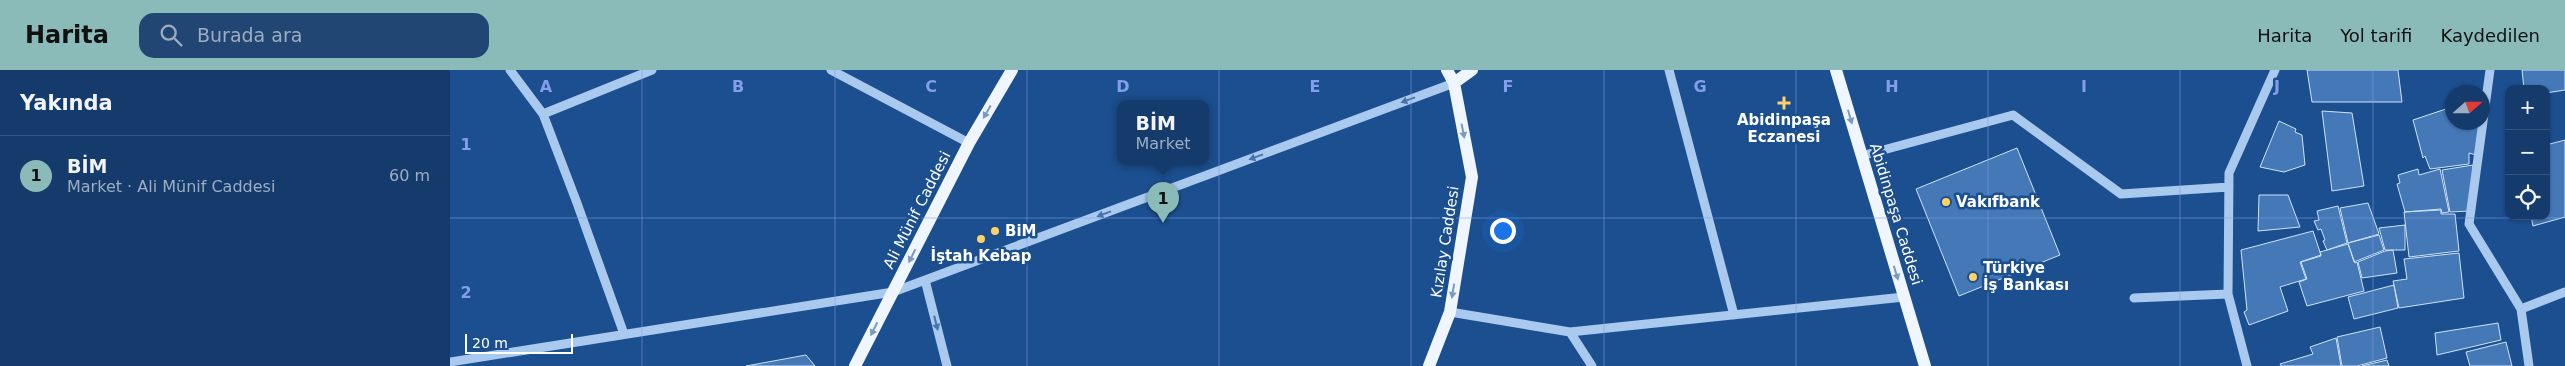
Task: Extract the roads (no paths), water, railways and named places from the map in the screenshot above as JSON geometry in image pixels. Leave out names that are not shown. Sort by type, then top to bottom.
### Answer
[{"type":"main road","name":"Ali Münif Caddesi","points":[[855,366],[969,143],[1012,70]]},
{"type":"main road","name":"Kızılay Caddesi","points":[[1429,366],[1450,312],[1472,176],[1454,83],[1447,70]]},
{"type":"main road","points":[[1454,83],[1472,70]]},
{"type":"main road","name":"Abidinpaşa Caddesi","points":[[1836,70],[1926,366]]},
{"type":"street","points":[[510,70],[543,114],[624,334]]},
{"type":"street","points":[[543,114],[652,70]]},
{"type":"street","points":[[831,70],[969,143]]},
{"type":"street","points":[[1669,70],[1734,315]]},
{"type":"street","points":[[2247,366],[2228,294],[2229,173],[2275,70]]},
{"type":"street","points":[[2490,70],[2469,224],[2521,309],[2529,366]]},
{"type":"street","points":[[450,362],[893,292],[1454,83]]},
{"type":"street","points":[[1861,156],[2013,115],[2121,194],[2229,186]]},
{"type":"street","points":[[925,280],[947,366]]},
{"type":"street","points":[[2521,309],[2565,292]]},
{"type":"street","points":[[2134,298],[2228,294]]},
{"type":"street","points":[[1450,312],[1570,332],[1904,296]]},
{"type":"street","points":[[1570,332],[1592,366]]},
{"type":"place","name":"Abidinpaşa Eczanesi","points":[[1784,103]]},
{"type":"place","name":"Vakıfbank","points":[[1946,202]]},
{"type":"place","name":"BİM","points":[[1163,223]]},
{"type":"place","name":"BiM","points":[[995,231]]},
{"type":"place","name":"İştah Kebap","points":[[981,239]]},
{"type":"place","name":"Türkiye İş Bankası","points":[[1973,277]]}]
